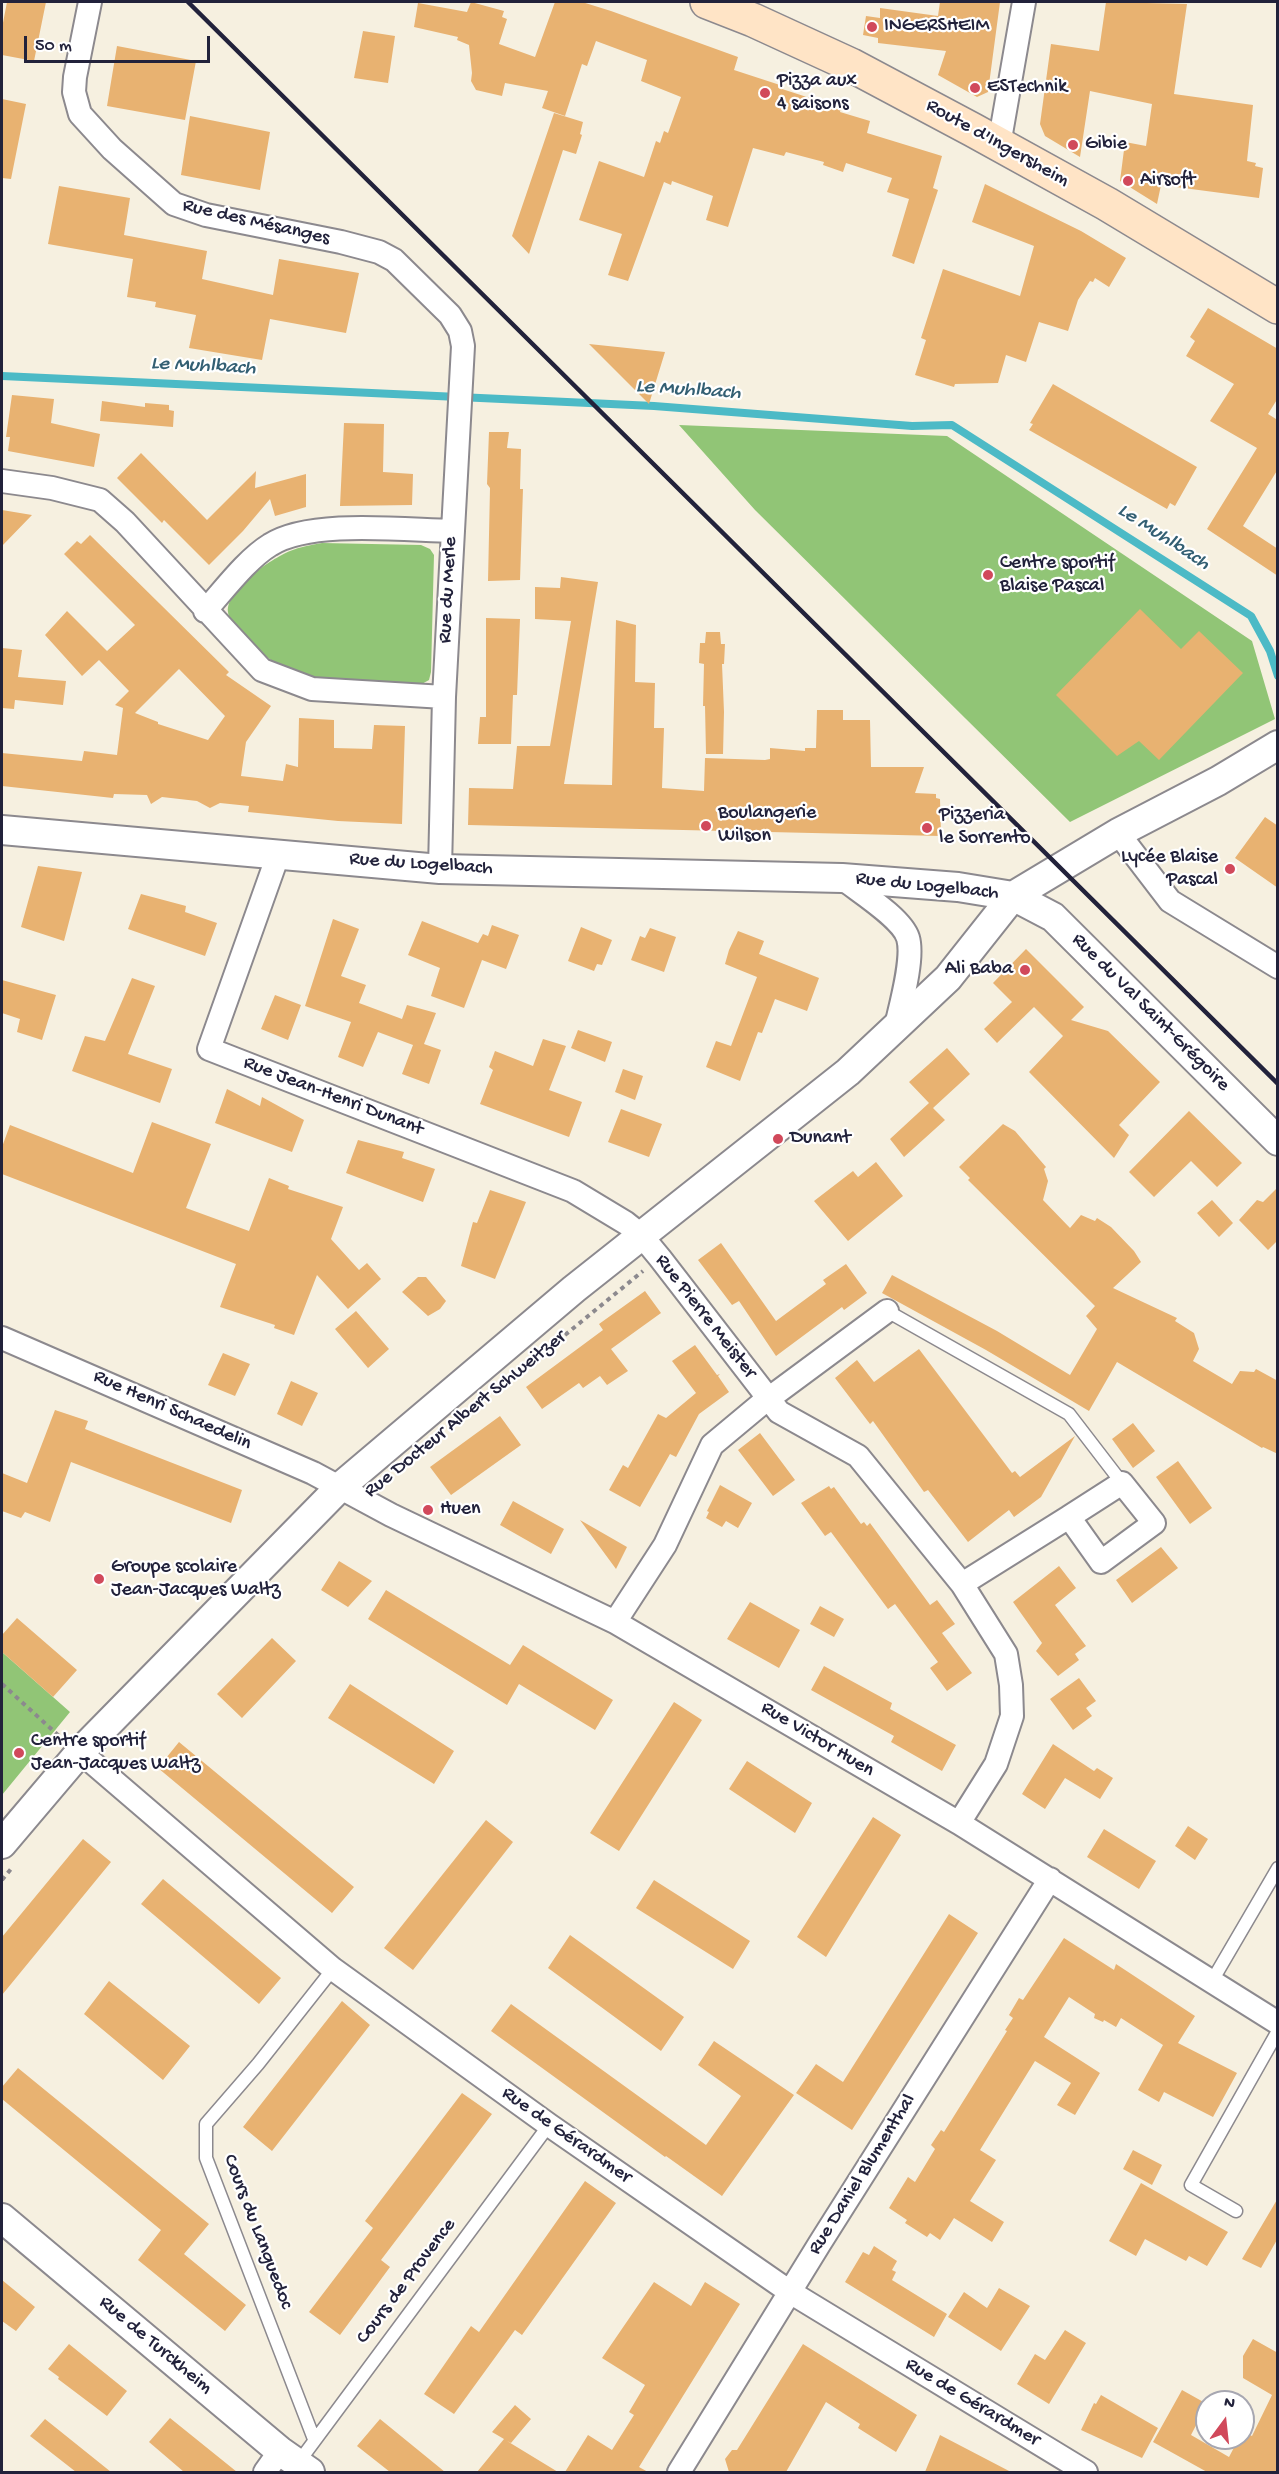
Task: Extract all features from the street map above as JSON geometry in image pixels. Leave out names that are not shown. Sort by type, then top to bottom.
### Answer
[{"type":"main road","name":"Route d'Ingersheim","points":[[706,2],[753,20],[851,65],[1107,204],[1278,307]]},
{"type":"street","name":"Rue des Mésanges","points":[[90,2],[75,77],[76,104],[87,124],[162,195],[185,210],[379,252],[404,268],[450,315]]},
{"type":"street","points":[[999,145],[1024,2]]},
{"type":"street","name":"Rue du Merle","points":[[440,869],[444,697],[463,346],[460,331],[450,315]]},
{"type":"street","points":[[2,481],[52,488],[100,500],[125,522],[262,670],[312,689],[444,697]]},
{"type":"street","points":[[205,611],[260,553],[288,536],[330,529],[452,531]]},
{"type":"street","points":[[1013,896],[1118,833],[1218,781],[1278,745]]},
{"type":"street","name":"Rue du Logelbach","points":[[2,830],[440,869],[842,878],[958,887],[1013,896]]},
{"type":"street","points":[[1118,833],[1170,901],[1278,967]]},
{"type":"street","name":"Rue Jean-Henri Dunant","points":[[278,855],[209,1049],[573,1191],[626,1223],[641,1236]]},
{"type":"street","name":"Rue du Logelbach","points":[[842,878],[898,923],[908,937],[908,973],[897,1026]]},
{"type":"street","name":"Rue Docteur Albert Schweitzer","points":[[9,1853],[80,1752],[340,1487],[574,1288],[848,1072],[948,978],[1013,896]]},
{"type":"street","name":"Rue du Val Saint-Grégoire","points":[[1013,896],[1053,917],[1278,1141]]},
{"type":"street","name":"Rue Pierre Meister","points":[[641,1236],[779,1412],[858,1456],[962,1584],[1006,1654],[1011,1685],[1012,1716],[996,1764],[959,1823]]},
{"type":"street","name":"Rue Pierre Meister","points":[[769,1399],[887,1311]]},
{"type":"street","name":"Rue Henri Schaedelin","points":[[2,1338],[284,1460],[340,1487]]},
{"type":"street","points":[[615,1622],[665,1545],[712,1444],[769,1399]]},
{"type":"street","points":[[962,1584],[1122,1483],[1154,1523],[1101,1562],[1069,1517]]},
{"type":"street","name":"Rue Victor Huen","points":[[340,1487],[391,1515],[615,1622],[959,1823],[1278,2023]]},
{"type":"street","name":"Rue de Gérardmer","points":[[80,1752],[333,1969],[549,2125],[790,2292],[1086,2472]]},
{"type":"street","name":"Rue Daniel Blumenthal","points":[[679,2472],[1050,1879]]},
{"type":"street","name":"Rue de Turckheim","points":[[2,2218],[288,2465]]},
{"type":"lane","points":[[887,1311],[1069,1414],[1122,1483]]},
{"type":"lane","points":[[1212,1981],[1278,1868]]},
{"type":"lane","name":"Cours du Languedoc","points":[[314,2439],[206,2158],[206,2124],[258,2064],[333,1969]]},
{"type":"lane","points":[[1236,2211],[1191,2185],[1278,2031]]},
{"type":"lane","name":"Cours de Provence","points":[[288,2465],[314,2439],[549,2125]]},
{"type":"path","name":"Rue Docteur Albert Schweitzer","points":[[560,1339],[660,1258]]},
{"type":"path","points":[[2,1684],[80,1752]]},
{"type":"path","points":[[2,1880],[9,1853]]},
{"type":"green space","name":"Centre sportif Blaise Pascal","points":[[679,425],[947,436],[1252,641],[1275,719],[1070,822],[755,510]]},
{"type":"green space","points":[[322,543],[421,545],[430,549],[434,555],[429,680],[418,686],[333,681],[301,674],[286,669],[271,660],[233,624],[228,612],[229,603],[234,594],[251,576],[290,551]]},
{"type":"green space","name":"Centre sportif Jean-Jacques Waltz","points":[[2,1652],[70,1712],[2,1795]]},
{"type":"building","points":[[7,2],[46,2],[34,61],[2,55],[2,28]]},
{"type":"building","points":[[471,2],[504,11],[502,17],[507,19],[499,44],[535,57],[555,2],[582,2],[611,11],[738,57],[734,70],[783,86],[782,89],[841,108],[840,112],[870,121],[867,133],[942,156],[933,188],[938,190],[914,264],[892,256],[909,199],[887,192],[892,178],[846,163],[843,172],[823,165],[824,162],[786,152],[784,156],[753,148],[728,227],[706,220],[713,196],[672,181],[671,185],[664,182],[628,281],[608,275],[622,234],[579,220],[599,161],[644,177],[656,141],[660,143],[664,131],[668,133],[681,97],[641,81],[647,60],[596,41],[587,66],[582,64],[565,116],[542,108],[548,91],[505,83],[502,96],[476,90],[471,81],[469,45],[457,40],[458,37],[414,27],[418,3],[467,12]]},
{"type":"building","points":[[940,2],[1000,2],[988,92],[977,97],[938,75],[946,51],[878,43],[878,38],[863,35],[866,16],[880,18],[880,8],[938,16]]},
{"type":"building","points":[[1106,2],[1187,4],[1174,94],[1253,105],[1247,161],[1263,168],[1259,198],[1161,185],[1157,204],[1120,181],[1125,142],[1146,146],[1152,104],[1090,91],[1080,157],[1045,136],[1040,124],[1051,44],[1099,51]]},
{"type":"building","points":[[363,31],[395,36],[388,83],[354,78]]},
{"type":"building","points":[[117,46],[196,61],[185,120],[107,106]]},
{"type":"building","points":[[2,99],[26,104],[11,179],[2,178]]},
{"type":"building","points":[[554,113],[583,122],[580,134],[582,135],[576,154],[563,150],[529,254],[512,236]]},
{"type":"building","points":[[190,116],[270,132],[260,190],[181,175]]},
{"type":"building","points":[[985,184],[1081,231],[1126,258],[1109,287],[1095,278],[1093,282],[1090,281],[1078,300],[1068,331],[1039,322],[1026,362],[1006,355],[998,383],[955,384],[954,387],[915,375],[926,340],[921,338],[943,269],[1020,296],[1034,246],[972,222]]},
{"type":"building","points":[[59,186],[130,198],[124,235],[207,251],[202,279],[273,295],[279,259],[359,273],[346,333],[270,319],[262,360],[189,348],[196,315],[155,307],[156,302],[127,297],[133,259],[48,244]]},
{"type":"building","points":[[1208,308],[1278,349],[1278,398],[1268,414],[1276,419],[1278,416],[1278,469],[1243,526],[1278,549],[1278,576],[1207,529],[1257,448],[1210,421],[1234,384],[1186,356],[1195,341],[1190,337]]},
{"type":"building","points":[[589,344],[665,352],[649,404]]},
{"type":"building","points":[[1053,384],[1197,467],[1175,506],[1170,503],[1167,509],[1029,430],[1033,424],[1030,423]]},
{"type":"building","points":[[12,395],[54,399],[51,423],[100,434],[94,467],[8,451],[10,437],[6,437]]},
{"type":"building","points":[[102,401],[145,407],[145,403],[169,405],[169,410],[174,411],[173,427],[100,421]]},
{"type":"building","points":[[344,423],[384,424],[383,472],[413,474],[412,505],[340,506]]},
{"type":"building","points":[[489,432],[509,432],[507,448],[521,449],[520,489],[523,489],[520,580],[488,581]]},
{"type":"building","points":[[141,453],[207,520],[256,471],[255,488],[306,474],[306,507],[275,516],[270,499],[243,531],[209,565],[117,478]]},
{"type":"building","points":[[2,510],[32,515],[2,546]]},
{"type":"building","points":[[90,535],[229,672],[226,675],[271,706],[246,742],[241,776],[283,781],[286,764],[298,767],[299,718],[334,720],[334,748],[372,749],[374,725],[405,726],[402,824],[338,821],[248,812],[249,806],[220,803],[210,808],[197,801],[162,797],[151,804],[147,795],[114,794],[113,798],[2,786],[2,753],[82,761],[84,751],[117,755],[123,708],[115,705],[129,691],[99,660],[82,676],[45,635],[67,611],[107,651],[135,625],[64,554],[77,541],[81,544]],"holes":[[[179,669],[225,716],[208,740],[158,724],[158,722],[135,713]]]},
{"type":"building","points":[[561,577],[598,582],[564,784],[612,785],[616,620],[636,625],[635,682],[655,683],[654,728],[664,728],[662,788],[704,791],[705,758],[765,760],[770,759],[770,748],[805,751],[805,748],[816,748],[817,710],[843,710],[843,720],[870,720],[871,767],[924,767],[915,793],[936,794],[936,798],[940,799],[941,836],[468,825],[469,788],[513,789],[517,746],[550,746],[571,621],[535,619],[535,587],[560,588]]},
{"type":"building","points":[[1140,609],[1181,649],[1199,631],[1243,673],[1159,760],[1139,741],[1117,756],[1056,695]]},
{"type":"building","points":[[486,618],[520,619],[517,695],[513,695],[511,744],[478,744],[480,717],[486,717]]},
{"type":"building","points":[[706,632],[720,632],[721,644],[725,644],[724,664],[722,664],[723,754],[706,754],[705,706],[703,706],[704,664],[699,663],[700,643],[705,643]]},
{"type":"building","points":[[2,648],[22,650],[18,677],[66,681],[63,705],[15,700],[14,709],[2,708]]},
{"type":"building","points":[[1265,817],[1278,826],[1278,888],[1235,858]]},
{"type":"building","points":[[38,866],[82,872],[64,941],[21,927]]},
{"type":"building","points":[[141,894],[186,906],[185,912],[217,923],[205,956],[128,929]]},
{"type":"building","points":[[333,919],[359,929],[341,976],[366,985],[359,1003],[402,1019],[407,1005],[436,1013],[424,1044],[441,1050],[429,1084],[402,1074],[413,1045],[378,1032],[363,1067],[338,1057],[351,1022],[305,1006]]},
{"type":"building","points":[[422,921],[478,943],[483,934],[488,936],[492,925],[519,935],[506,969],[482,960],[464,1008],[431,996],[440,968],[408,955]]},
{"type":"building","points":[[581,927],[612,940],[602,965],[597,964],[594,971],[568,961]]},
{"type":"building","points":[[650,928],[676,937],[664,972],[631,960],[640,936],[645,938]]},
{"type":"building","points":[[738,931],[764,941],[759,954],[819,978],[807,1011],[775,999],[762,1033],[758,1032],[740,1081],[706,1067],[716,1041],[731,1046],[757,977],[725,964]]},
{"type":"building","points":[[1026,949],[1084,1007],[1071,1020],[1108,1031],[1160,1082],[1119,1125],[1129,1135],[1114,1158],[1029,1072],[1063,1036],[1034,1007],[997,1043],[984,1029],[1012,1002],[993,983]]},
{"type":"building","points":[[132,978],[155,986],[128,1054],[172,1069],[160,1103],[72,1071],[85,1036],[105,1041]]},
{"type":"building","points":[[2,980],[56,995],[42,1040],[17,1032],[20,1019],[2,1013]]},
{"type":"building","points":[[275,995],[301,1005],[288,1040],[261,1029]]},
{"type":"building","points":[[578,1030],[612,1042],[605,1062],[571,1048]]},
{"type":"building","points":[[543,1039],[566,1046],[549,1090],[582,1102],[569,1137],[480,1104],[493,1070],[489,1067],[495,1051],[533,1066]]},
{"type":"building","points":[[947,1048],[970,1074],[933,1108],[945,1120],[904,1157],[890,1139],[929,1103],[909,1082]]},
{"type":"building","points":[[623,1069],[643,1076],[635,1100],[615,1092]]},
{"type":"building","points":[[227,1089],[260,1106],[262,1097],[304,1120],[292,1152],[215,1123]]},
{"type":"building","points":[[621,1109],[662,1124],[649,1157],[608,1142]]},
{"type":"building","points":[[1189,1111],[1242,1163],[1217,1187],[1191,1161],[1154,1197],[1129,1172]]},
{"type":"building","points":[[152,1122],[211,1144],[186,1208],[249,1231],[269,1178],[289,1186],[288,1189],[343,1207],[331,1239],[359,1270],[367,1263],[381,1279],[348,1309],[317,1275],[294,1335],[274,1328],[275,1325],[220,1307],[236,1264],[2,1174],[2,1147],[10,1125],[133,1173]]},
{"type":"building","points":[[1003,1124],[1015,1131],[1046,1167],[1044,1169],[1048,1181],[1043,1200],[1070,1228],[1081,1215],[1095,1221],[1097,1218],[1111,1227],[1134,1251],[1141,1262],[1113,1288],[1177,1318],[1175,1321],[1194,1333],[1199,1349],[1193,1361],[1232,1384],[1240,1371],[1254,1372],[1256,1369],[1278,1381],[1278,1454],[1262,1448],[1117,1362],[1089,1411],[986,1350],[882,1293],[892,1275],[997,1331],[1070,1375],[1097,1329],[1086,1316],[1095,1306],[968,1180],[970,1178],[959,1167]]},
{"type":"building","points":[[358,1140],[404,1152],[402,1158],[435,1169],[423,1202],[346,1173]]},
{"type":"building","points":[[876,1162],[903,1196],[848,1241],[814,1201],[853,1171],[858,1177]]},
{"type":"building","points":[[1278,1187],[1278,1240],[1268,1250],[1239,1220],[1257,1200],[1263,1202]]},
{"type":"building","points":[[490,1190],[526,1202],[495,1279],[461,1266],[473,1222],[477,1223]]},
{"type":"building","points":[[1212,1200],[1233,1223],[1219,1237],[1197,1213]]},
{"type":"building","points":[[721,1243],[776,1321],[826,1284],[823,1280],[846,1264],[867,1293],[844,1310],[842,1307],[776,1356],[739,1301],[732,1305],[698,1260]]},
{"type":"building","points":[[418,1277],[426,1277],[446,1301],[440,1309],[428,1316],[402,1292]]},
{"type":"building","points":[[645,1291],[661,1313],[611,1349],[628,1371],[607,1385],[600,1376],[583,1388],[579,1383],[542,1409],[526,1387],[603,1330],[599,1324]]},
{"type":"building","points":[[356,1311],[389,1349],[368,1368],[335,1329]]},
{"type":"building","points":[[695,1345],[717,1375],[720,1374],[718,1376],[729,1392],[699,1414],[676,1457],[670,1454],[640,1507],[609,1490],[623,1465],[628,1468],[658,1414],[666,1418],[696,1393],[672,1361]]},
{"type":"building","points":[[919,1349],[1012,1473],[1015,1471],[1020,1477],[1075,1436],[1041,1497],[1014,1517],[1009,1510],[968,1542],[928,1490],[924,1492],[873,1421],[870,1424],[835,1378],[857,1360],[874,1382]]},
{"type":"building","points":[[223,1353],[250,1364],[235,1396],[208,1385]]},
{"type":"building","points":[[291,1381],[318,1393],[302,1426],[277,1414]]},
{"type":"building","points":[[55,1410],[88,1421],[85,1429],[242,1490],[231,1523],[71,1462],[50,1522],[25,1512],[21,1518],[2,1511],[2,1473],[27,1483]]},
{"type":"building","points":[[500,1416],[521,1445],[451,1495],[430,1467]]},
{"type":"building","points":[[1133,1423],[1155,1451],[1133,1468],[1112,1439]]},
{"type":"building","points":[[760,1433],[795,1480],[773,1496],[738,1450]]},
{"type":"building","points":[[1178,1461],[1212,1508],[1190,1524],[1156,1477]]},
{"type":"building","points":[[720,1485],[752,1503],[738,1528],[726,1521],[722,1527],[706,1518],[709,1512],[707,1511]]},
{"type":"building","points":[[829,1486],[831,1489],[834,1487],[861,1524],[864,1522],[867,1526],[870,1523],[930,1605],[937,1600],[955,1624],[942,1633],[972,1673],[947,1691],[930,1668],[938,1662],[895,1604],[888,1609],[831,1532],[825,1536],[801,1503]]},
{"type":"building","points":[[513,1501],[564,1529],[551,1554],[500,1525]]},
{"type":"building","points":[[580,1520],[627,1547],[616,1569]]},
{"type":"building","points":[[1161,1547],[1178,1568],[1132,1603],[1116,1580]]},
{"type":"building","points":[[339,1561],[372,1581],[348,1607],[321,1590]]},
{"type":"building","points":[[1059,1566],[1076,1588],[1055,1605],[1086,1646],[1075,1654],[1079,1660],[1058,1676],[1036,1651],[1042,1643],[1013,1602]]},
{"type":"building","points":[[386,1590],[510,1665],[523,1645],[613,1700],[595,1730],[519,1684],[507,1705],[368,1619]]},
{"type":"building","points":[[750,1602],[800,1630],[779,1668],[727,1639]]},
{"type":"building","points":[[820,1606],[844,1619],[834,1637],[810,1624]]},
{"type":"building","points":[[17,1618],[77,1670],[53,1697],[2,1652],[2,1635]]},
{"type":"building","points":[[272,1638],[296,1661],[242,1718],[217,1694]]},
{"type":"building","points":[[824,1666],[892,1703],[890,1709],[956,1745],[942,1771],[891,1742],[894,1736],[811,1690]]},
{"type":"building","points":[[1079,1678],[1096,1701],[1086,1708],[1092,1716],[1073,1730],[1050,1699]]},
{"type":"building","points":[[350,1684],[454,1751],[434,1784],[328,1718]]},
{"type":"building","points":[[674,1702],[702,1720],[619,1851],[590,1833]]},
{"type":"building","points":[[179,1742],[354,1887],[332,1913],[158,1768]]},
{"type":"building","points":[[1053,1744],[1094,1771],[1097,1768],[1113,1778],[1100,1799],[1065,1778],[1045,1809],[1022,1794]]},
{"type":"building","points":[[747,1761],[812,1803],[795,1833],[729,1789]]},
{"type":"building","points":[[873,1817],[901,1835],[826,1957],[797,1937]]},
{"type":"building","points":[[486,1820],[513,1842],[413,1970],[384,1948]]},
{"type":"building","points":[[1188,1826],[1208,1839],[1195,1860],[1175,1846]]},
{"type":"building","points":[[1104,1829],[1156,1861],[1139,1889],[1087,1857]]},
{"type":"building","points":[[83,1839],[111,1862],[2,1995],[2,1937]]},
{"type":"building","points":[[163,1879],[281,1978],[259,2004],[141,1904]]},
{"type":"building","points":[[654,1880],[750,1941],[733,1969],[636,1908]]},
{"type":"building","points":[[949,1914],[978,1933],[852,2130],[796,2093],[816,2064],[843,2082]]},
{"type":"building","points":[[570,1935],[684,2017],[661,2051],[548,1968]]},
{"type":"building","points":[[1064,1938],[1114,1970],[1116,1964],[1195,2016],[1178,2043],[1237,2073],[1213,2117],[1164,2092],[1159,2102],[1138,2090],[1163,2045],[1121,2018],[1116,2027],[1104,2020],[1103,2022],[1094,2018],[1095,2014],[1069,1997],[1044,2037],[1100,2073],[1075,2115],[1057,2105],[1071,2083],[1035,2061],[980,2150],[996,2160],[970,2201],[1004,2222],[992,2242],[954,2218],[940,2240],[930,2233],[927,2237],[905,2223],[907,2220],[889,2208],[908,2177],[915,2182],[935,2149],[931,2145],[941,2130],[944,2132],[1007,2031],[1005,2030],[1013,2018],[1009,2015],[1019,1998],[1023,2000]]},
{"type":"building","points":[[109,1981],[190,2046],[163,2080],[84,2014]]},
{"type":"building","points":[[342,2001],[370,2025],[272,2151],[243,2127]]},
{"type":"building","points":[[511,2004],[706,2145],[741,2096],[698,2065],[714,2041],[794,2095],[722,2196],[491,2031]]},
{"type":"building","points":[[18,2068],[209,2224],[184,2254],[246,2305],[225,2331],[138,2260],[161,2230],[2,2099],[2,2087]]},
{"type":"building","points":[[462,2093],[492,2114],[381,2260],[390,2267],[340,2335],[309,2312],[373,2228],[365,2221]]},
{"type":"building","points":[[1133,2150],[1162,2165],[1152,2185],[1123,2169]]},
{"type":"building","points":[[585,2181],[616,2203],[522,2335],[515,2330],[454,2414],[424,2394],[471,2326],[479,2332]]},
{"type":"building","points":[[1141,2183],[1228,2232],[1207,2266],[1189,2256],[1186,2261],[1145,2239],[1136,2256],[1109,2241]]},
{"type":"building","points":[[1278,2198],[1278,2238],[1261,2268],[1242,2259]]},
{"type":"building","points":[[874,2246],[897,2261],[892,2270],[896,2272],[892,2280],[947,2314],[934,2337],[845,2282],[863,2252],[869,2255]]},
{"type":"building","points":[[2,2280],[35,2307],[16,2331],[2,2321]]},
{"type":"building","points":[[654,2282],[691,2306],[705,2282],[740,2304],[639,2467],[648,2472],[565,2472],[588,2435],[612,2450],[634,2415],[629,2412],[645,2385],[602,2358]]},
{"type":"building","points":[[999,2288],[1030,2306],[1001,2351],[948,2317],[964,2292],[987,2308]]},
{"type":"building","points":[[1065,2330],[1086,2343],[1049,2404],[1017,2384],[1035,2354],[1045,2360]]},
{"type":"building","points":[[1253,2339],[1278,2353],[1278,2472],[1207,2472],[1153,2442],[1182,2390],[1195,2397],[1195,2427],[1191,2435],[1195,2437],[1195,2450],[1217,2450],[1229,2457],[1233,2450],[1255,2450],[1255,2430],[1272,2395],[1243,2378],[1243,2356]]},
{"type":"building","points":[[69,2344],[127,2391],[107,2416],[48,2369]]},
{"type":"building","points":[[803,2344],[917,2415],[896,2452],[858,2428],[860,2424],[826,2402],[786,2472],[729,2472],[725,2459],[732,2450],[737,2450]]},
{"type":"building","points":[[1101,2395],[1158,2428],[1142,2458],[1081,2430],[1094,2403],[1096,2404]]},
{"type":"building","points":[[515,2405],[531,2419],[511,2443],[507,2441],[558,2472],[477,2472],[504,2439],[492,2432]]},
{"type":"building","points":[[170,2418],[237,2472],[184,2472],[149,2442]]},
{"type":"building","points":[[45,2419],[111,2472],[76,2472],[30,2436]]},
{"type":"building","points":[[380,2419],[445,2472],[390,2472],[357,2446]]},
{"type":"building","points":[[940,2435],[1011,2472],[925,2472]]},
{"type":"waterway","name":"Le Muhlbach","points":[[2,376],[654,406],[912,426],[952,425],[1251,616],[1270,651],[1278,676]]},
{"type":"railway","points":[[188,2],[1278,1084]]},
{"type":"place","name":"INGERSHEIM","points":[[872,27]]},
{"type":"place","name":"ESTechnik","points":[[975,88]]},
{"type":"place","name":"Pizza aux 4 saisons","points":[[765,93]]},
{"type":"place","name":"Gibie","points":[[1073,145]]},
{"type":"place","name":"Airsoft","points":[[1128,181]]},
{"type":"place","name":"Centre sportif Blaise Pascal","points":[[988,575]]},
{"type":"place","name":"Boulangerie Wilson","points":[[706,826]]},
{"type":"place","name":"Pizzeria le Sorrento","points":[[927,828]]},
{"type":"place","name":"Lycée Blaise Pascal","points":[[1230,869]]},
{"type":"place","name":"Ali Baba","points":[[1025,970]]},
{"type":"place","name":"Dunant","points":[[778,1139]]},
{"type":"place","name":"Huen","points":[[428,1510]]},
{"type":"place","name":"Groupe scolaire Jean-Jacques Waltz","points":[[99,1579]]},
{"type":"place","name":"Centre sportif Jean-Jacques Waltz","points":[[19,1753]]}]
